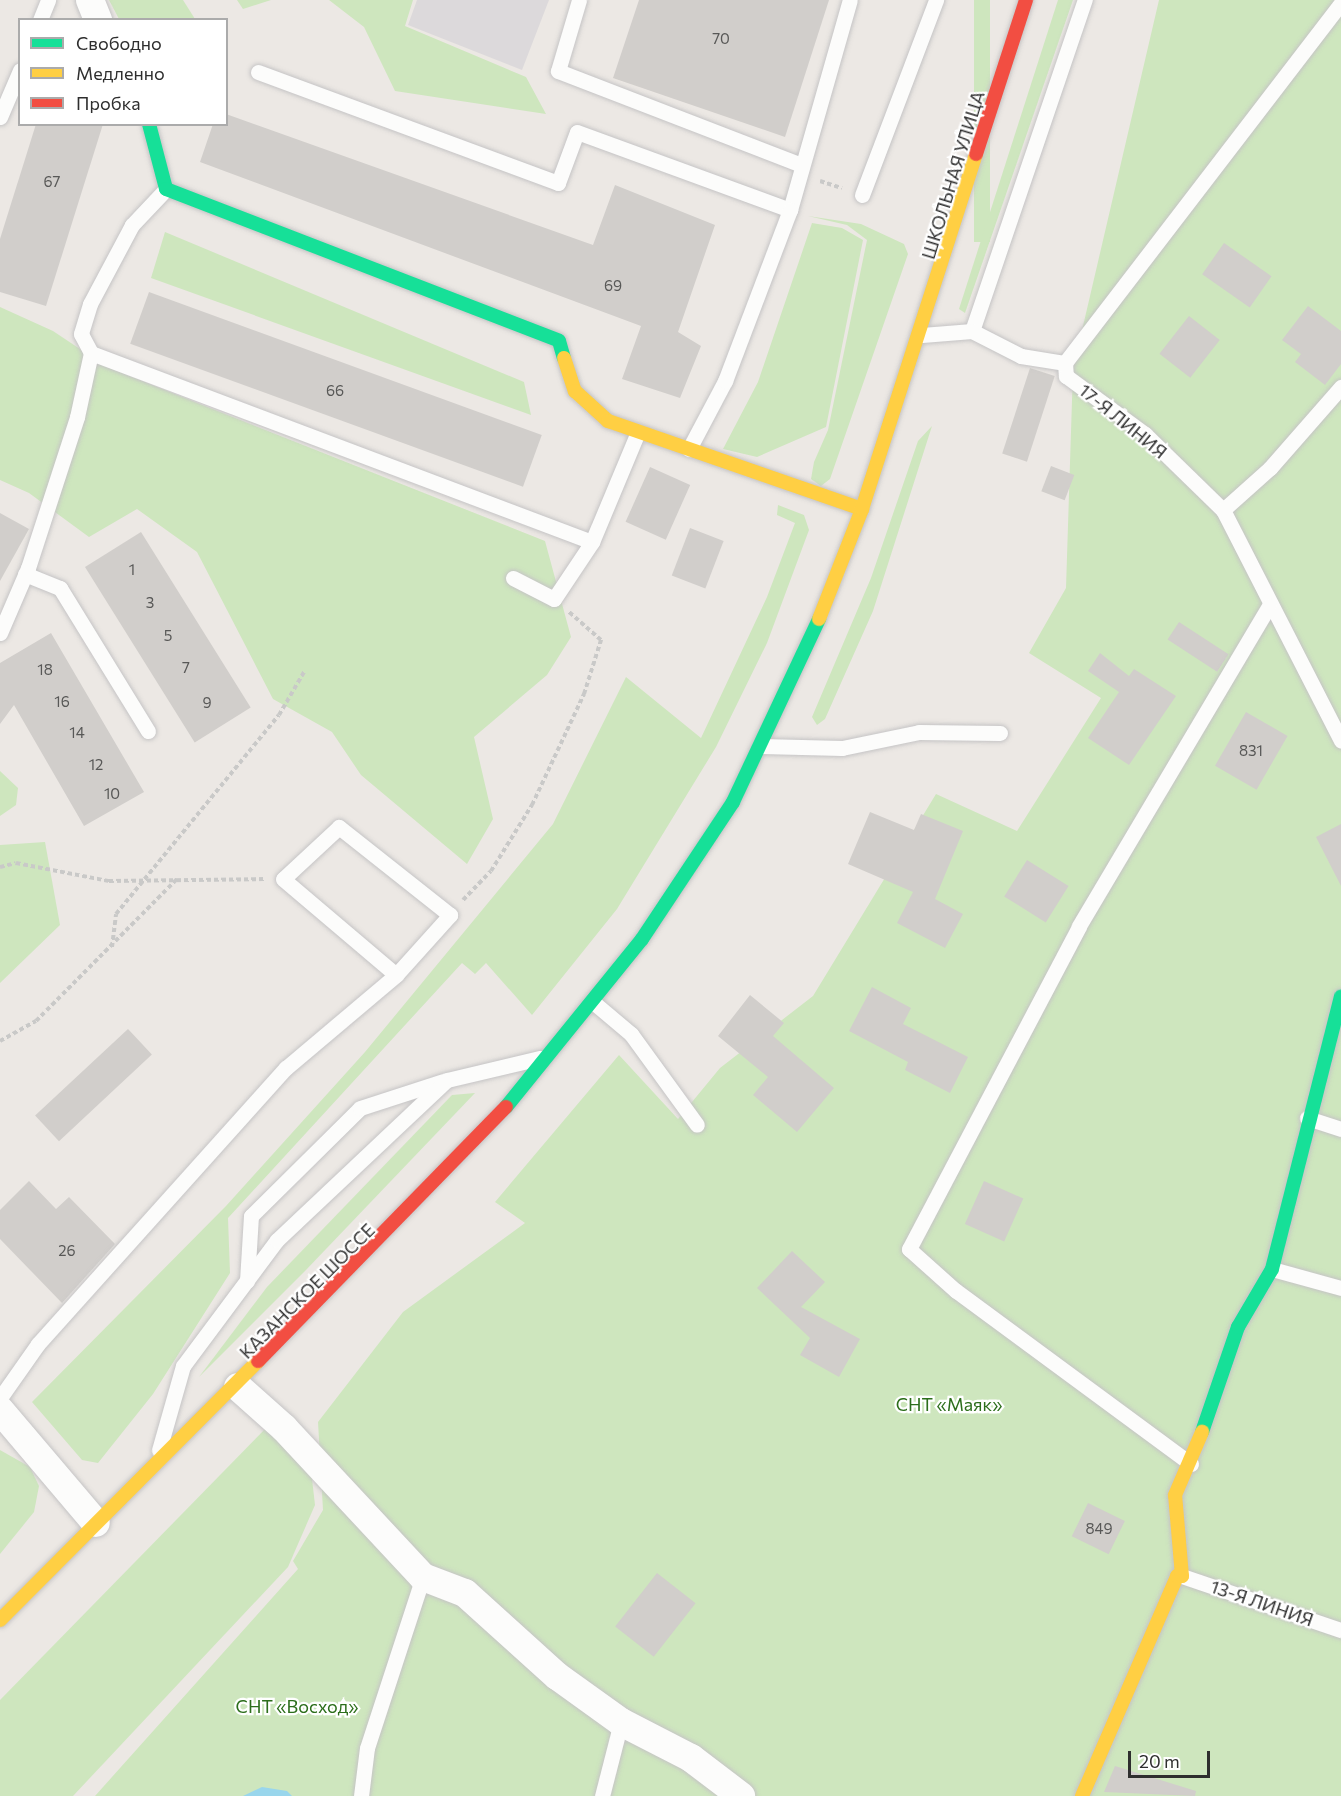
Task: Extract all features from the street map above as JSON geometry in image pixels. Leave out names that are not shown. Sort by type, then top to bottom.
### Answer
[{"type":"main road","name":"ШКОЛЬНАЯ УЛИЦА","points":[[761,746],[796,677],[862,508],[914,360],[1026,0]]},
{"type":"main road","points":[[150,126],[166,189],[559,341],[574,391],[588,408],[638,432],[862,508]]},
{"type":"main road","name":"КАЗАНСКОЕ ШОССЕ","points":[[96,1523],[238,1387],[477,1142],[593,1002],[700,853],[761,746]]},
{"type":"main road","points":[[1083,1796],[1177,1576],[1182,1576],[1175,1495],[1191,1464],[1238,1327],[1272,1269],[1307,1118],[1341,997]]},
{"type":"main road","points":[[0,1620],[96,1523]]},
{"type":"street","points":[[90,0],[97,18]]},
{"type":"street","points":[[238,1387],[284,1428],[423,1577],[465,1593],[556,1676],[621,1722],[691,1758],[741,1796]]},
{"type":"street","points":[[0,1410],[10,1435],[96,1523]]},
{"type":"lane","points":[[41,18],[48,0]]},
{"type":"lane","points":[[579,0],[558,71],[801,170]]},
{"type":"lane","points":[[689,449],[725,381],[790,210],[850,0]]},
{"type":"lane","points":[[862,195],[936,0]]},
{"type":"lane","points":[[972,331],[1085,0]]},
{"type":"lane","points":[[922,335],[972,331],[1021,356],[1065,363],[1341,3]]},
{"type":"lane","points":[[258,72],[558,183],[577,132],[790,210]]},
{"type":"lane","points":[[0,117],[18,75]]},
{"type":"lane","points":[[0,633],[25,574],[76,417],[91,353],[81,334],[90,304],[132,225],[166,189]]},
{"type":"lane","points":[[91,353],[592,542]]},
{"type":"lane","name":"17-Я ЛИНИЯ","points":[[1065,363],[1066,376],[1145,434],[1223,510],[1269,606],[1341,741]]},
{"type":"lane","points":[[1223,510],[1270,468],[1341,387]]},
{"type":"lane","points":[[513,578],[554,599],[592,542],[638,432]]},
{"type":"lane","points":[[25,574],[60,588],[147,731]]},
{"type":"lane","points":[[1191,1464],[956,1291],[909,1250],[1079,926],[1269,606]]},
{"type":"lane","points":[[761,746],[842,748],[919,732],[1000,733]]},
{"type":"lane","points":[[0,1398],[38,1344],[286,1068],[396,975],[450,915],[339,827],[283,879],[396,975]]},
{"type":"lane","points":[[593,1002],[632,1034],[697,1125]]},
{"type":"lane","points":[[247,1281],[251,1216],[360,1108],[447,1080],[551,1055]]},
{"type":"lane","points":[[156,1464],[183,1366],[277,1240],[447,1080]]},
{"type":"lane","points":[[1307,1118],[1341,1129]]},
{"type":"lane","points":[[1272,1269],[1341,1288]]},
{"type":"lane","name":"13-Я ЛИНИЯ","points":[[1182,1576],[1341,1630]]},
{"type":"lane","points":[[361,1796],[368,1748],[423,1577]]},
{"type":"lane","points":[[602,1796],[621,1722]]},
{"type":"path","points":[[801,170],[862,195]]},
{"type":"path","points":[[450,915],[491,871],[532,805],[584,694],[601,640],[554,599]]},
{"type":"path","points":[[112,947],[116,914],[141,880],[279,715],[304,672]]},
{"type":"path","points":[[0,867],[16,863],[109,881],[178,878],[283,879]]},
{"type":"path","points":[[0,1041],[36,1021],[178,878]]},
{"type":"shaded area","points":[[417,0],[549,0],[522,70],[408,25]]},
{"type":"green space","points":[[109,0],[183,0],[194,18],[118,18]]},
{"type":"green space","points":[[237,0],[271,0],[243,9]]},
{"type":"green space","points":[[329,0],[413,0],[405,26],[526,77],[546,114],[395,91],[364,27]]},
{"type":"green space","points":[[974,0],[990,0],[990,242],[974,242]]},
{"type":"green space","points":[[1058,0],[1073,0],[965,313],[959,309]]},
{"type":"green space","name":"СНТ «Маяк»","points":[[1159,0],[1341,0],[1341,1796],[95,1796],[298,1569],[293,1561],[323,1510],[318,1422],[403,1312],[525,1223],[495,1202],[619,1055],[678,1119],[720,1068],[813,996],[936,794],[1017,831],[1101,698],[1029,653],[1066,588],[1073,369]]},
{"type":"green space","points":[[808,216],[861,224],[904,244],[908,254],[830,479],[821,486],[811,479],[814,462],[828,430],[867,240],[847,225]]},
{"type":"green space","points":[[812,223],[842,228],[863,240],[826,427],[757,457],[723,449],[758,382]]},
{"type":"green space","points":[[165,232],[524,382],[531,415],[151,278]]},
{"type":"green space","points":[[0,307],[53,331],[107,367],[545,541],[571,637],[547,675],[474,737],[493,819],[467,864],[361,775],[332,732],[273,699],[197,552],[137,509],[89,537],[29,493],[0,480]]},
{"type":"green space","points":[[932,426],[873,611],[825,719],[817,725],[812,717],[871,578],[918,441]]},
{"type":"green space","points":[[778,505],[804,515],[809,530],[767,643],[716,747],[617,909],[532,1015],[486,963],[475,974],[462,963],[228,1218],[230,1273],[153,1394],[98,1463],[82,1460],[32,1402],[226,1206],[365,1052],[553,824],[626,677],[701,738],[767,597],[795,523],[777,515]]},
{"type":"green space","points":[[0,771],[18,788],[16,805],[0,816]]},
{"type":"green space","points":[[45,842],[60,925],[0,983],[0,845]]},
{"type":"green space","points":[[475,1093],[305,1271],[199,1377],[267,1287],[452,1095]]},
{"type":"green space","points":[[269,1425],[311,1470],[315,1505],[288,1567],[73,1796],[0,1796],[0,1700]]},
{"type":"green space","points":[[0,1450],[30,1467],[39,1486],[34,1512],[0,1554]]},
{"type":"water","points":[[262,1787],[287,1791],[292,1796],[243,1796]]},
{"type":"building","points":[[639,0],[829,0],[785,137],[613,78]]},
{"type":"building","points":[[228,115],[593,245],[615,185],[715,225],[678,332],[701,346],[680,398],[622,379],[641,326],[200,162],[212,126],[228,126]]},
{"type":"building","points":[[35,126],[102,126],[46,306],[0,292],[0,239]]},
{"type":"building","points":[[1224,243],[1272,276],[1250,307],[1202,274]]},
{"type":"building","points":[[149,292],[542,435],[523,487],[130,344]]},
{"type":"building","points":[[1308,306],[1341,331],[1341,364],[1325,385],[1295,362],[1301,354],[1282,340]]},
{"type":"building","points":[[1189,316],[1220,340],[1190,378],[1159,354]]},
{"type":"building","points":[[1030,368],[1055,376],[1027,462],[1002,454]]},
{"type":"building","points":[[1051,466],[1074,475],[1065,500],[1041,491]]},
{"type":"building","points":[[650,467],[690,485],[666,540],[626,522]]},
{"type":"building","points":[[0,513],[29,529],[0,581]]},
{"type":"building","points":[[690,528],[724,541],[705,589],[672,576]]},
{"type":"building","points":[[141,532],[251,708],[195,743],[85,567]]},
{"type":"building","points":[[1179,622],[1228,654],[1217,672],[1168,640]]},
{"type":"building","points":[[51,633],[144,792],[84,826],[14,705],[0,724],[0,663]]},
{"type":"building","points":[[1100,653],[1129,676],[1134,669],[1176,696],[1129,765],[1088,738],[1119,692],[1088,671]]},
{"type":"building","points":[[1246,712],[1288,736],[1257,790],[1215,766]]},
{"type":"building","points":[[870,812],[914,830],[921,814],[963,831],[935,899],[963,914],[945,948],[897,923],[913,892],[848,864]]},
{"type":"building","points":[[1341,824],[1341,886],[1316,837]]},
{"type":"building","points":[[1027,860],[1069,886],[1046,922],[1004,896]]},
{"type":"building","points":[[872,987],[911,1008],[903,1024],[968,1057],[950,1093],[905,1070],[908,1062],[849,1031]]},
{"type":"building","points":[[750,995],[784,1023],[773,1036],[834,1088],[797,1132],[753,1095],[768,1077],[718,1036]]},
{"type":"building","points":[[128,1029],[152,1055],[59,1141],[35,1116]]},
{"type":"building","points":[[29,1181],[56,1209],[69,1197],[115,1244],[62,1303],[0,1239],[0,1210]]},
{"type":"building","points":[[984,1181],[1023,1198],[1004,1241],[965,1224]]},
{"type":"building","points":[[792,1251],[825,1282],[801,1307],[860,1339],[839,1377],[800,1355],[810,1338],[757,1288]]},
{"type":"building","points":[[1088,1503],[1125,1521],[1109,1554],[1072,1536]]},
{"type":"building","points":[[657,1573],[696,1603],[654,1657],[615,1627]]},
{"type":"building","points":[[1115,1766],[1196,1791],[1195,1796],[1104,1792]]},
{"type":"traffic: fast","points":[[150,126],[166,189],[559,341],[564,358]]},
{"type":"traffic: fast","points":[[506,1107],[642,939],[733,802],[819,619]]},
{"type":"traffic: fast","points":[[1202,1432],[1238,1327],[1272,1269],[1341,997]]},
{"type":"traffic: slow","points":[[819,619],[862,509],[976,154]]},
{"type":"traffic: slow","points":[[564,358],[575,391],[608,421],[862,509]]},
{"type":"traffic: slow","points":[[0,1620],[258,1361]]},
{"type":"traffic: slow","points":[[1082,1796],[1177,1576],[1182,1576],[1175,1495],[1202,1432]]},
{"type":"traffic: jam","points":[[976,154],[1026,0]]},
{"type":"traffic: jam","points":[[258,1361],[506,1107]]},
{"type":"park label","name":"СНТ «Восход»","points":[[297,1706]]}]
